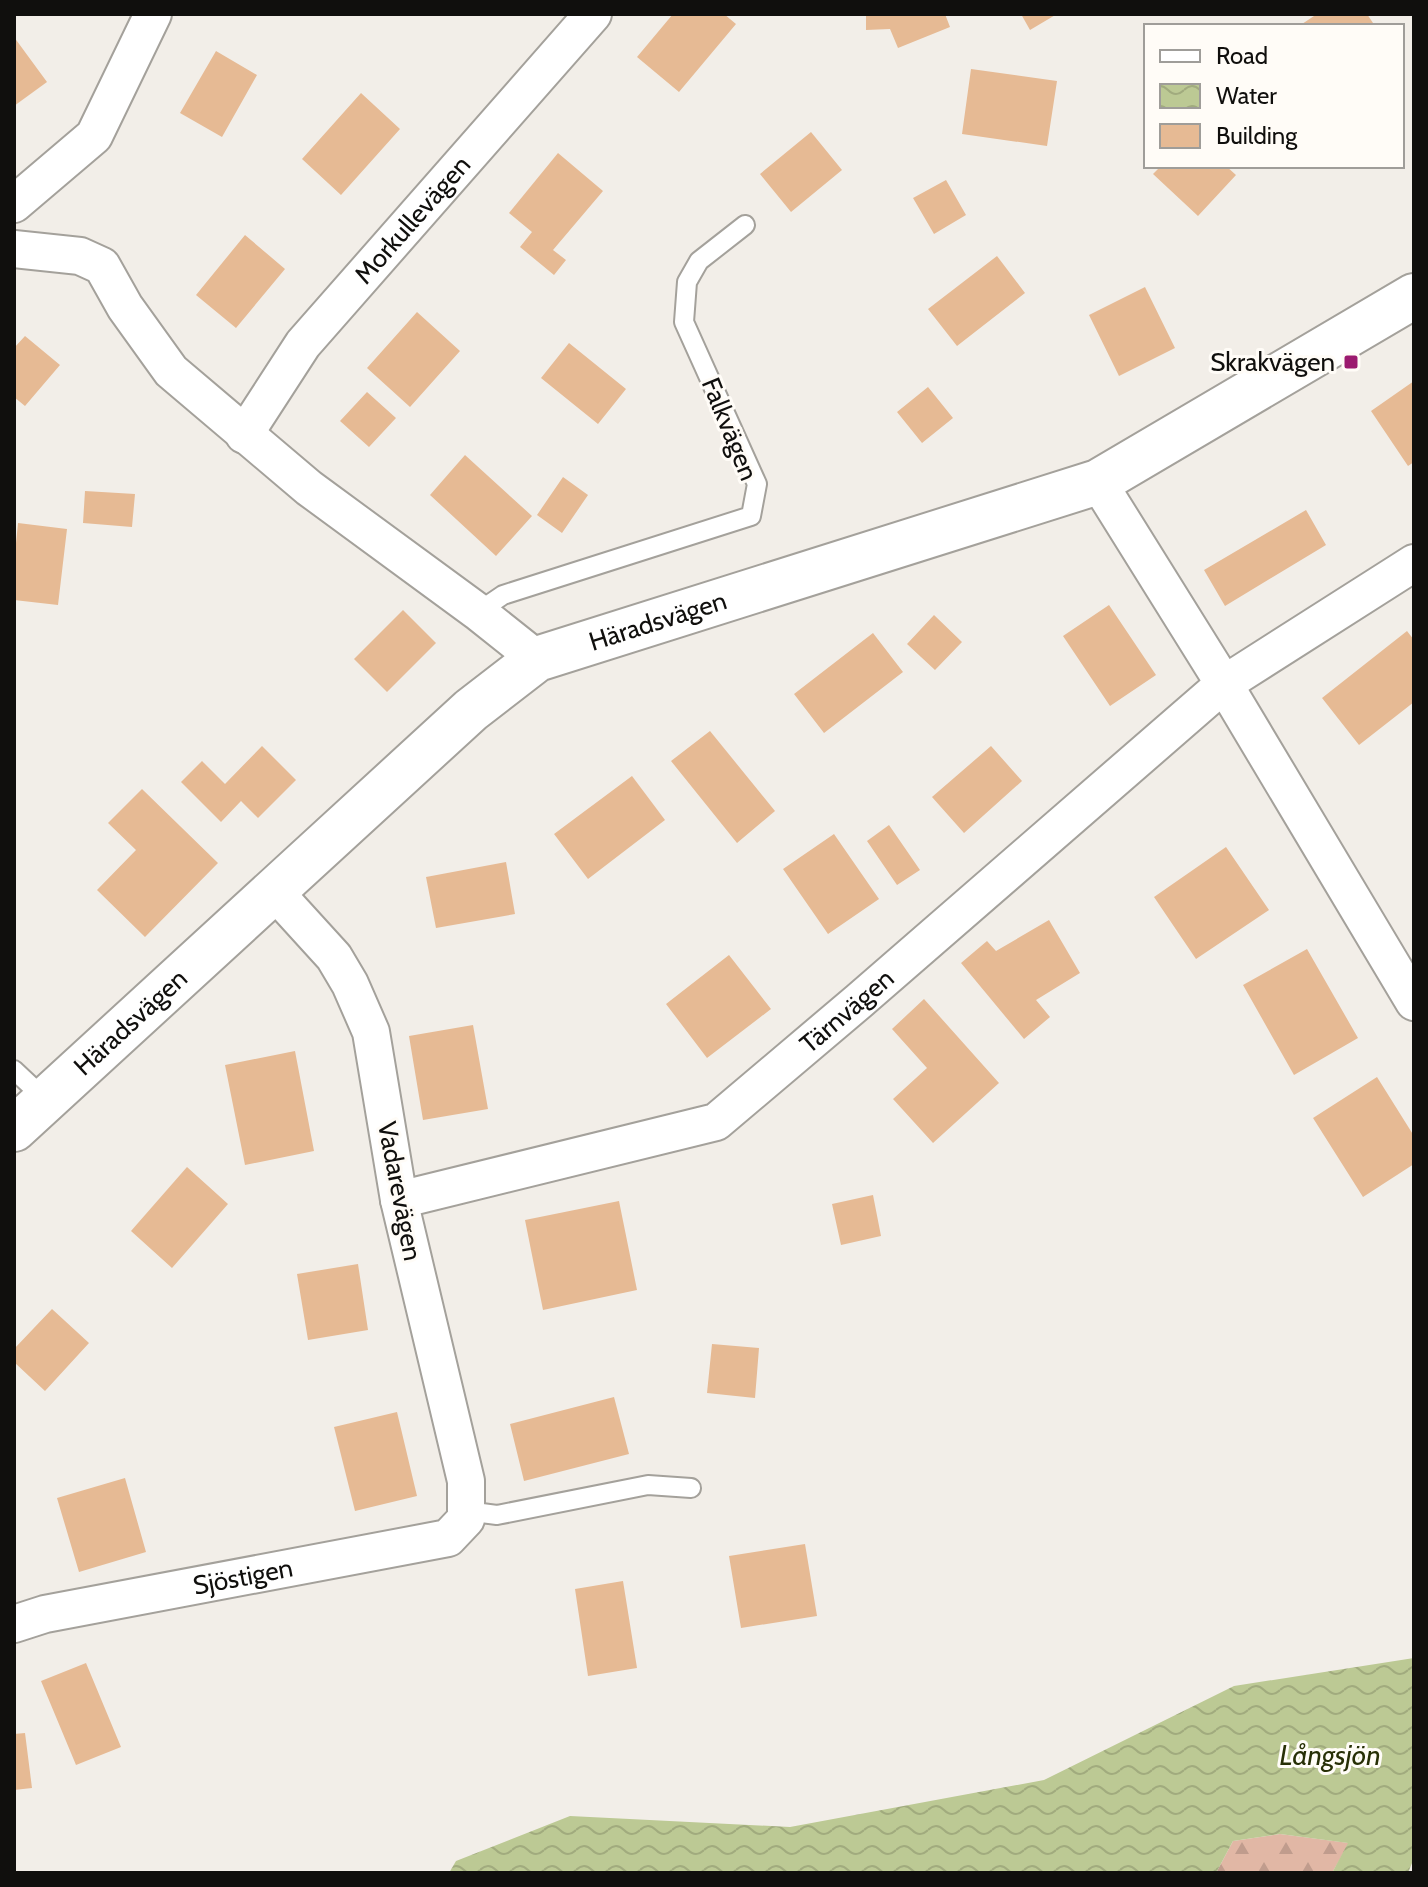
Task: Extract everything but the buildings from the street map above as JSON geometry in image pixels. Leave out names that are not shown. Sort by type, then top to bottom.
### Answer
[{"type":"street","points":[[14,204],[94,136],[153,14]]},
{"type":"street","name":"Morkullevägen","points":[[244,435],[303,344],[593,14]]},
{"type":"street","points":[[14,249],[80,256],[102,266],[125,307],[171,371],[309,488],[537,659]]},
{"type":"street","name":"Häradsvägen","points":[[14,1129],[471,710],[537,659],[1098,482],[1414,296]]},
{"type":"street","points":[[1098,482],[1224,684],[1414,1002]]},
{"type":"street","points":[[1224,684],[1414,563]]},
{"type":"street","name":"Tärnvägen","points":[[399,1200],[716,1122],[823,1033],[1224,684]]},
{"type":"street","name":"Vadarevägen","points":[[273,890],[334,957],[350,984],[371,1032],[399,1200],[466,1481],[466,1515]]},
{"type":"street","name":"Sjöstigen","points":[[14,1624],[45,1614],[448,1538],[466,1515]]},
{"type":"lane","name":"Falkvägen","points":[[478,612],[503,595],[751,516],[757,484],[684,322],[687,282],[699,261],[745,225]]},
{"type":"lane","points":[[14,1070],[46,1100]]},
{"type":"lane","points":[[466,1515],[497,1515],[648,1485],[691,1488]]},
{"type":"green space","points":[[1280,1834],[1349,1843],[1332,1873],[1216,1873],[1233,1841]]},
{"type":"water","name":"Långsjön","points":[[1414,1658],[1414,1858],[1408,1873],[1332,1873],[1348,1843],[1280,1834],[1233,1841],[1216,1873],[449,1873],[456,1861],[570,1816],[790,1827],[1044,1780],[1234,1686]]},
{"type":"place","name":"Skrakvägen","points":[[1351,362]]}]
